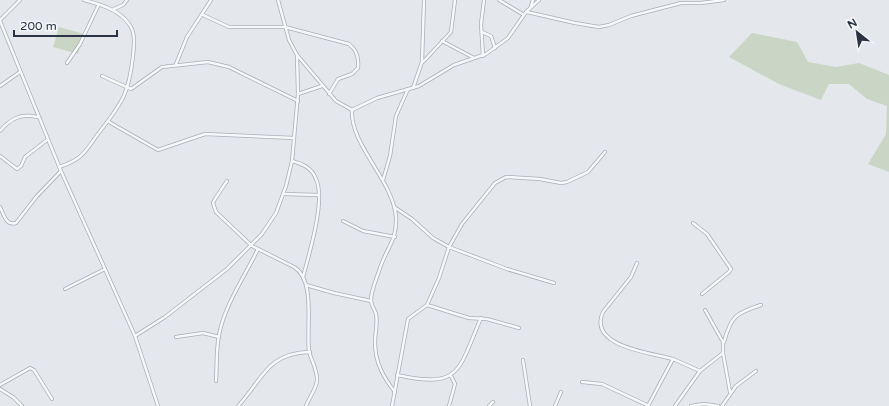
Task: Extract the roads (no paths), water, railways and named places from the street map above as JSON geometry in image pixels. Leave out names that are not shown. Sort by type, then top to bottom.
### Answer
[{"type":"street","points":[[20,0],[0,20],[47,140],[135,336],[158,406]]},
{"type":"street","points":[[59,167],[82,156],[122,103],[128,89],[134,36],[129,23],[112,10],[84,0]]},
{"type":"street","points":[[112,10],[123,5],[127,0]]},
{"type":"street","points":[[176,64],[185,41],[203,15],[211,0]]},
{"type":"street","points":[[278,0],[285,27],[297,55],[328,94],[336,101],[352,110]]},
{"type":"street","points":[[413,88],[422,62],[424,0]]},
{"type":"street","points":[[422,62],[451,32],[455,0]]},
{"type":"street","points":[[482,56],[484,0]]},
{"type":"street","points":[[499,0],[524,15]]},
{"type":"street","points":[[531,7],[533,0]]},
{"type":"street","points":[[352,110],[376,98],[408,88],[413,88],[454,65],[482,56],[508,38],[526,12],[539,0]]},
{"type":"street","points":[[526,12],[599,27],[609,25],[631,16],[680,3],[701,4],[724,0]]},
{"type":"street","points":[[67,63],[80,44],[98,4]]},
{"type":"street","points":[[203,15],[229,27],[285,27],[342,42],[353,47],[357,56],[358,68],[352,74],[338,79],[328,94]]},
{"type":"street","points":[[482,32],[491,36],[495,48]]},
{"type":"street","points":[[442,41],[474,58]]},
{"type":"street","points":[[135,336],[200,292],[227,269],[252,246],[276,213],[284,194],[292,161],[298,101],[297,55]]},
{"type":"street","points":[[102,76],[128,89],[133,88],[162,67],[176,64],[208,62],[219,64],[298,101]]},
{"type":"street","points":[[0,86],[20,72]]},
{"type":"street","points":[[298,94],[322,86]]},
{"type":"street","points":[[383,180],[390,156],[396,116],[408,88]]},
{"type":"street","points":[[352,110],[352,120],[383,180],[396,215],[395,237],[381,265],[371,301],[376,314],[376,350],[378,365],[395,392]]},
{"type":"street","points":[[0,131],[10,121],[19,116],[26,115],[38,117]]},
{"type":"street","points":[[108,122],[158,150],[205,134],[294,138]]},
{"type":"street","points":[[0,156],[17,169],[21,166],[25,157],[47,140]]},
{"type":"street","points":[[392,406],[408,319],[427,305],[439,278],[449,247],[462,224],[489,188],[499,180],[506,177],[561,183],[567,182],[588,172],[605,152]]},
{"type":"street","points":[[292,161],[306,166],[312,172],[317,181],[318,195],[317,216],[304,277],[309,308],[310,352],[317,379],[306,406]]},
{"type":"street","points":[[0,207],[8,222],[12,224],[16,223],[36,196],[61,171]]},
{"type":"street","points":[[227,181],[215,199],[214,208],[252,246],[294,267],[304,277]]},
{"type":"street","points":[[284,194],[318,195]]},
{"type":"street","points":[[394,207],[412,219],[433,238],[449,247],[507,269],[554,283]]},
{"type":"street","points":[[343,221],[363,231],[395,237]]},
{"type":"street","points":[[693,223],[707,234],[731,268],[729,272],[702,294]]},
{"type":"street","points":[[216,381],[219,338],[234,293],[258,249]]},
{"type":"street","points":[[637,263],[631,277],[603,312],[600,318],[600,324],[609,338],[618,344],[633,350],[673,359],[700,371]]},
{"type":"street","points":[[65,289],[105,269]]},
{"type":"street","points":[[306,285],[371,301]]},
{"type":"street","points":[[427,305],[469,318],[481,318],[519,328]]},
{"type":"street","points":[[730,392],[723,353],[723,342],[728,326],[735,316],[761,305]]},
{"type":"street","points":[[705,310],[723,342]]},
{"type":"street","points":[[397,375],[434,381],[451,376],[465,356],[481,318]]},
{"type":"street","points":[[176,337],[203,333],[219,338]]},
{"type":"street","points":[[238,406],[258,379],[283,356],[295,352],[310,352]]},
{"type":"street","points":[[675,406],[700,371],[723,353]]},
{"type":"street","points":[[582,382],[602,384],[649,406],[673,359]]},
{"type":"street","points":[[523,360],[530,406]]},
{"type":"street","points":[[0,385],[26,369],[32,368],[52,398]]},
{"type":"street","points":[[722,406],[730,392],[756,371]]},
{"type":"street","points":[[449,406],[454,384],[451,376]]},
{"type":"street","points":[[0,389],[13,396],[22,406]]},
{"type":"street","points":[[555,406],[561,392]]},
{"type":"street","points":[[489,406],[492,402]]},
{"type":"street","points":[[691,406],[704,404],[718,406]]}]
